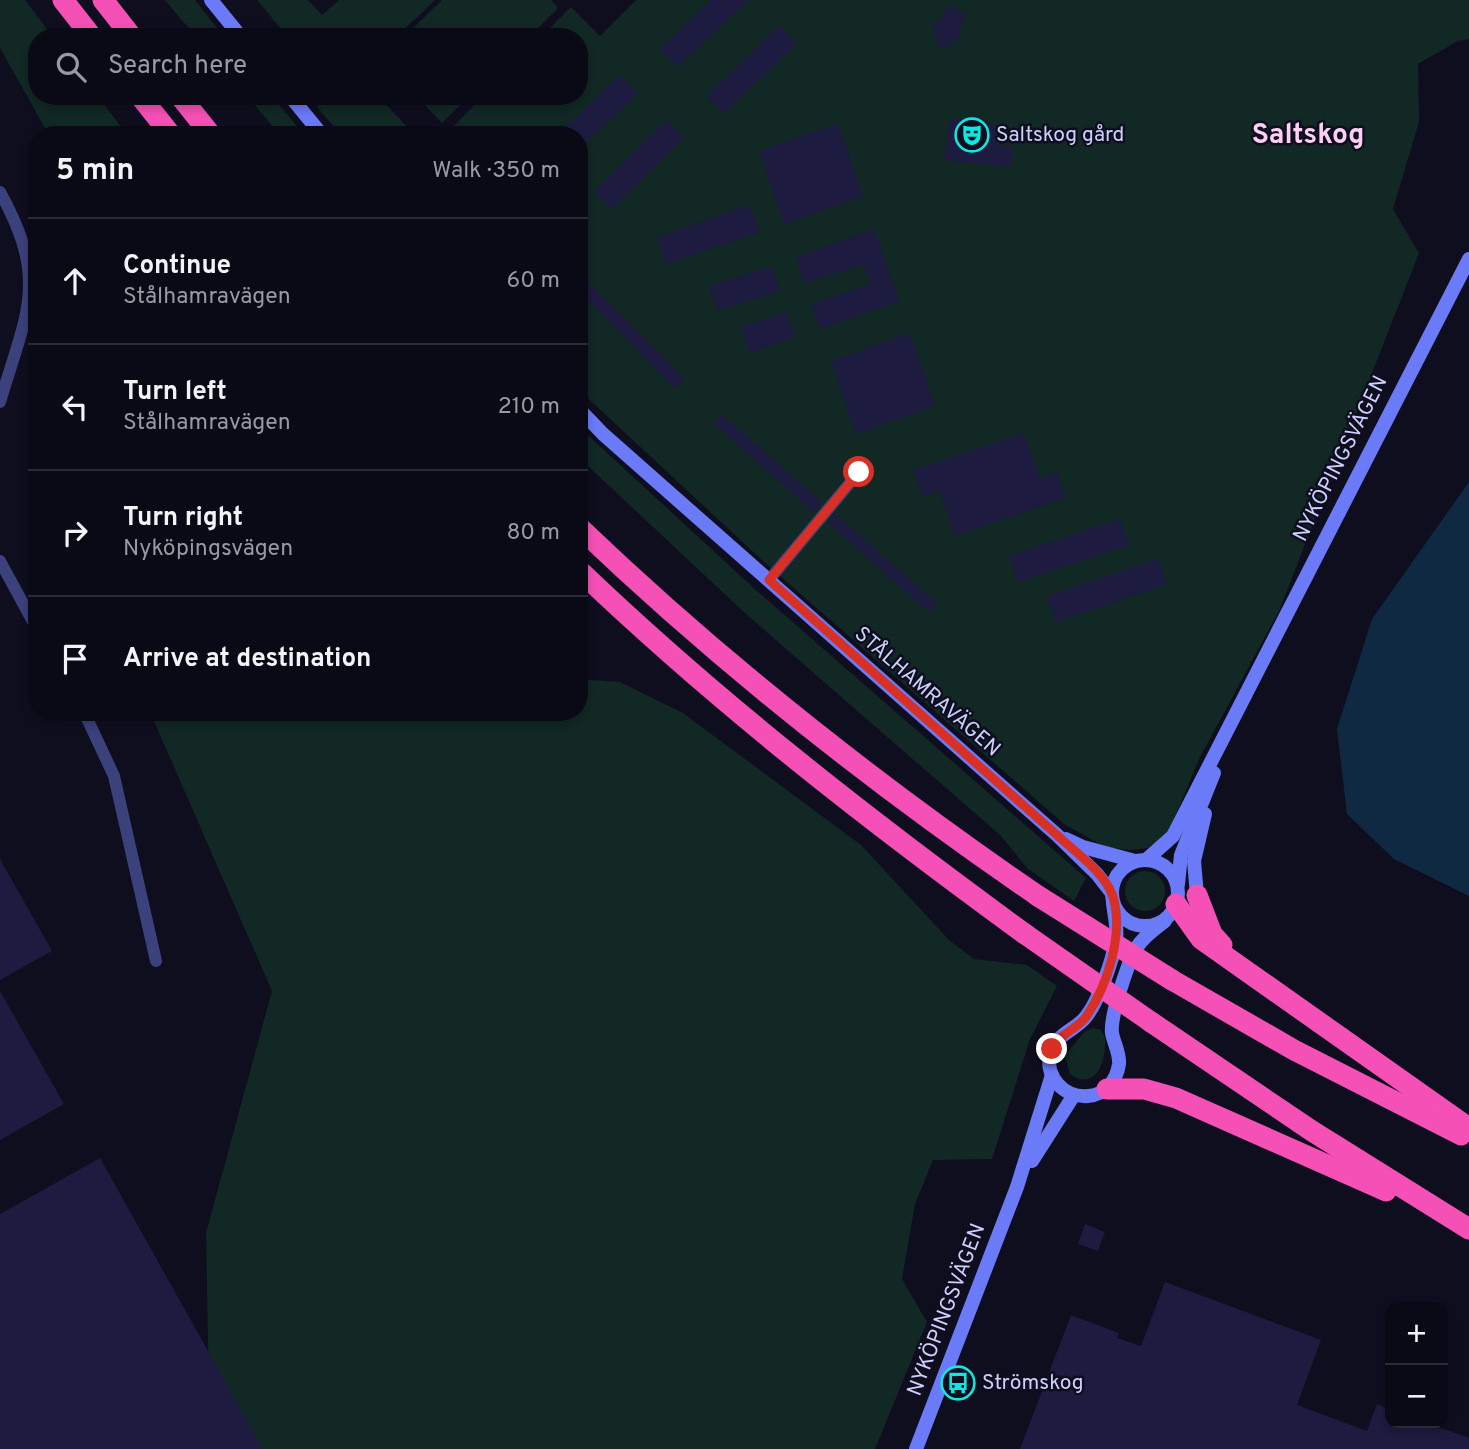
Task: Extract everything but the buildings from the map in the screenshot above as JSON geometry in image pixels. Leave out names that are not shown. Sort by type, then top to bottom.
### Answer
[{"type":"highway","points":[[63,0],[85,28]]},
{"type":"highway","points":[[103,0],[125,28]]},
{"type":"highway","points":[[147,105],[164,126]]},
{"type":"highway","points":[[187,105],[204,126]]},
{"type":"highway","points":[[588,535],[729,663],[931,823],[1038,896],[1172,980],[1294,1050],[1469,1139]]},
{"type":"highway","points":[[588,578],[708,686],[803,765],[1025,934],[1151,1022],[1462,1226]]},
{"type":"highway","points":[[1197,895],[1212,934],[1252,973]]},
{"type":"highway","points":[[1173,903],[1201,939],[1469,1128]]},
{"type":"highway","points":[[1107,1088],[1144,1089],[1176,1098],[1462,1226]]},
{"type":"main road","points":[[211,0],[234,28]]},
{"type":"main road","points":[[297,105],[315,126]]},
{"type":"main road","name":"NYKÖPINGSVÄGEN","points":[[1140,860],[1173,836],[1251,679],[1469,258]]},
{"type":"main road","name":"STÅLHAMRAVÄGEN","points":[[588,418],[1057,835],[1097,874],[1112,897]]},
{"type":"main road","name":"NYKÖPINGSVÄGEN","points":[[1173,903],[1181,855],[1251,679]]},
{"type":"main road","points":[[1197,895],[1195,861],[1215,771]]},
{"type":"main road","name":"STÅLHAMRAVÄGEN","points":[[1057,835],[1083,847],[1140,860]]},
{"type":"main road","points":[[1140,860],[1165,866],[1173,903],[1149,927],[1132,924],[1117,912],[1112,897],[1116,877],[1140,860]]},
{"type":"main road","name":"NYKÖPINGSVÄGEN","points":[[916,1449],[1017,1187],[1052,1075],[1050,1058],[1056,1040],[1088,1014],[1103,981],[1117,938],[1112,897]]},
{"type":"main road","points":[[1052,1075],[1063,1090],[1074,1095],[1092,1096],[1107,1088],[1119,1066],[1112,1023],[1137,947],[1173,903]]},
{"type":"main road","name":"NYKÖPINGSVÄGEN","points":[[1017,1187],[1074,1095]]},
{"type":"street","points":[[0,192],[28,257]]},
{"type":"street","points":[[0,402],[24,321],[28,295]]},
{"type":"street","points":[[769,580],[859,472]]},
{"type":"street","points":[[0,561],[28,612]]},
{"type":"street","points":[[88,721],[114,776],[156,961]]},
{"type":"green space","points":[[0,0],[25,0],[46,28],[28,28],[28,98],[0,48]]},
{"type":"green space","points":[[165,0],[195,0],[217,28],[188,28]]},
{"type":"green space","points":[[257,0],[308,0],[322,15],[339,0],[435,0],[405,28],[280,28]]},
{"type":"green space","points":[[442,0],[551,0],[558,8],[538,28],[413,28]]},
{"type":"green space","points":[[636,0],[1469,0],[1469,39],[1458,41],[1418,64],[1419,122],[1393,209],[1419,253],[1279,611],[1200,757],[1168,833],[1148,848],[1129,850],[1105,847],[1064,824],[764,562],[588,398],[588,126],[454,126],[474,105],[588,105],[588,28],[550,28],[571,7],[600,36]]},
{"type":"green space","points":[[32,105],[105,105],[120,126],[44,126]]},
{"type":"green space","points":[[255,105],[279,105],[297,126],[272,126]]},
{"type":"green space","points":[[318,105],[387,105],[406,126],[333,126]]},
{"type":"green space","points":[[425,105],[460,105],[442,123]]},
{"type":"green space","points":[[588,435],[757,591],[1086,878],[1074,901],[1028,869],[1000,835],[747,615],[590,468]]},
{"type":"green space","points":[[588,680],[620,682],[683,713],[861,845],[949,940],[974,959],[1027,965],[1057,986],[1030,1039],[992,1159],[933,1160],[915,1204],[902,1279],[927,1322],[875,1449],[210,1449],[206,1233],[272,991],[154,721],[588,721]]},
{"type":"green space","points":[[1145,871],[1159,877],[1165,891],[1159,905],[1145,911],[1131,905],[1125,891],[1131,877]]},
{"type":"green space","points":[[1093,1028],[1101,1030],[1105,1037],[1102,1063],[1093,1076],[1079,1079],[1070,1074],[1065,1055],[1085,1031]]},
{"type":"water","points":[[1469,482],[1469,896],[1394,859],[1347,814],[1337,729],[1372,619]]},
{"type":"place","name":"Saltskog gård","points":[[972,135]]},
{"type":"place","name":"Strömskog","points":[[958,1383]]},
{"type":"district","name":"Saltskog","points":[[1308,136]]},
{"type":"route","points":[[859,472],[769,580],[1057,835],[1097,874],[1111,892],[1117,938],[1103,981],[1083,1021],[1056,1040],[1052,1049]]}]
